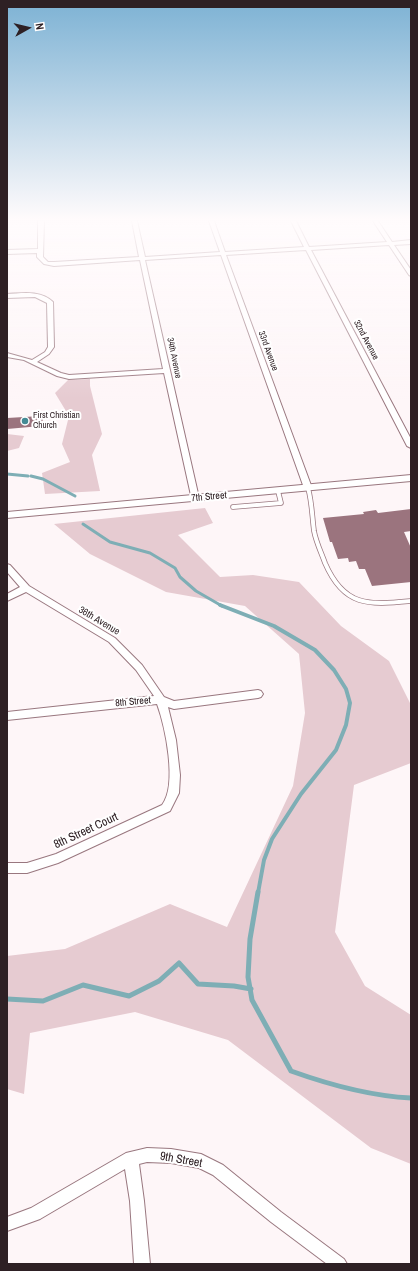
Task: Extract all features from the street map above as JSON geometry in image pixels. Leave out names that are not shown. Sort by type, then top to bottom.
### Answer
[{"type":"main road","name":"7th Street","points":[[7,515],[411,478]]},
{"type":"street","name":"34th Avenue","points":[[148,280],[195,498]]},
{"type":"street","name":"33rd Avenue","points":[[233,280],[308,488]]},
{"type":"street","name":"32nd Avenue","points":[[324,280],[411,446]]},
{"type":"street","points":[[7,296],[42,296],[48,300],[51,305],[51,343],[47,353],[34,362]]},
{"type":"street","points":[[7,355],[34,362],[59,375],[69,377],[168,371]]},
{"type":"street","name":"36th Avenue","points":[[7,567],[26,588],[112,640],[144,672],[161,700],[166,719],[175,783],[171,803]]},
{"type":"street","points":[[7,598],[26,588]]},
{"type":"street","name":"8th Street","points":[[7,716],[148,700],[161,700],[174,705],[258,694]]},
{"type":"street","name":"8th Street Court","points":[[7,868],[27,868],[58,858],[166,808],[171,803]]},
{"type":"street","name":"9th Street","points":[[7,1224],[35,1214],[131,1158],[147,1155],[171,1156],[201,1161],[218,1170],[276,1217],[339,1264]]},
{"type":"street","points":[[131,1158],[137,1201],[142,1264]]},
{"type":"lane","points":[[308,488],[312,504],[314,529],[332,579],[340,589],[347,595],[359,601],[372,604],[411,601]]},
{"type":"lane","points":[[233,507],[281,503],[278,491]]},
{"type":"shaded area","points":[[90,379],[90,386],[102,434],[92,455],[100,491],[45,494],[42,473],[70,462],[62,444],[69,416],[55,393],[68,380]]},
{"type":"shaded area","points":[[7,434],[24,436],[19,448],[7,451]]},
{"type":"shaded area","points":[[205,508],[213,523],[178,535],[220,577],[253,575],[299,582],[341,626],[389,661],[411,705],[411,763],[354,785],[335,932],[365,986],[411,1015],[411,1164],[371,1148],[228,1040],[135,1012],[30,1033],[24,1094],[7,1089],[7,956],[65,949],[170,904],[227,927],[293,786],[305,713],[299,654],[245,606],[166,592],[90,554],[54,524]]},
{"type":"building","name":"First Christian Church","points":[[41,416],[41,419],[43,419],[41,426],[7,429],[7,418]]},
{"type":"building","points":[[411,509],[411,531],[404,532],[411,548],[411,582],[372,586],[365,569],[359,569],[356,561],[349,562],[348,558],[338,559],[332,542],[330,542],[323,518],[364,514],[363,512],[376,510],[378,513]]},
{"type":"waterway","points":[[7,474],[28,476]]},
{"type":"waterway","points":[[31,476],[43,479],[75,496]]},
{"type":"waterway","points":[[83,524],[110,542],[150,553],[175,568],[180,577],[196,591],[221,605]]},
{"type":"waterway","points":[[221,605],[274,626],[315,650],[334,670],[346,689],[350,703],[346,725],[336,750],[301,794],[272,839],[264,860],[258,893]]},
{"type":"waterway","points":[[250,989],[248,977],[250,939],[258,892]]},
{"type":"waterway","points":[[7,999],[43,1001],[83,985],[129,996],[159,981],[179,963],[198,984],[234,986],[250,989]]},
{"type":"waterway","points":[[250,989],[252,1000],[291,1071],[350,1089],[380,1095],[411,1098]]},
{"type":"place","name":"First Christian Church","points":[[25,421]]}]
